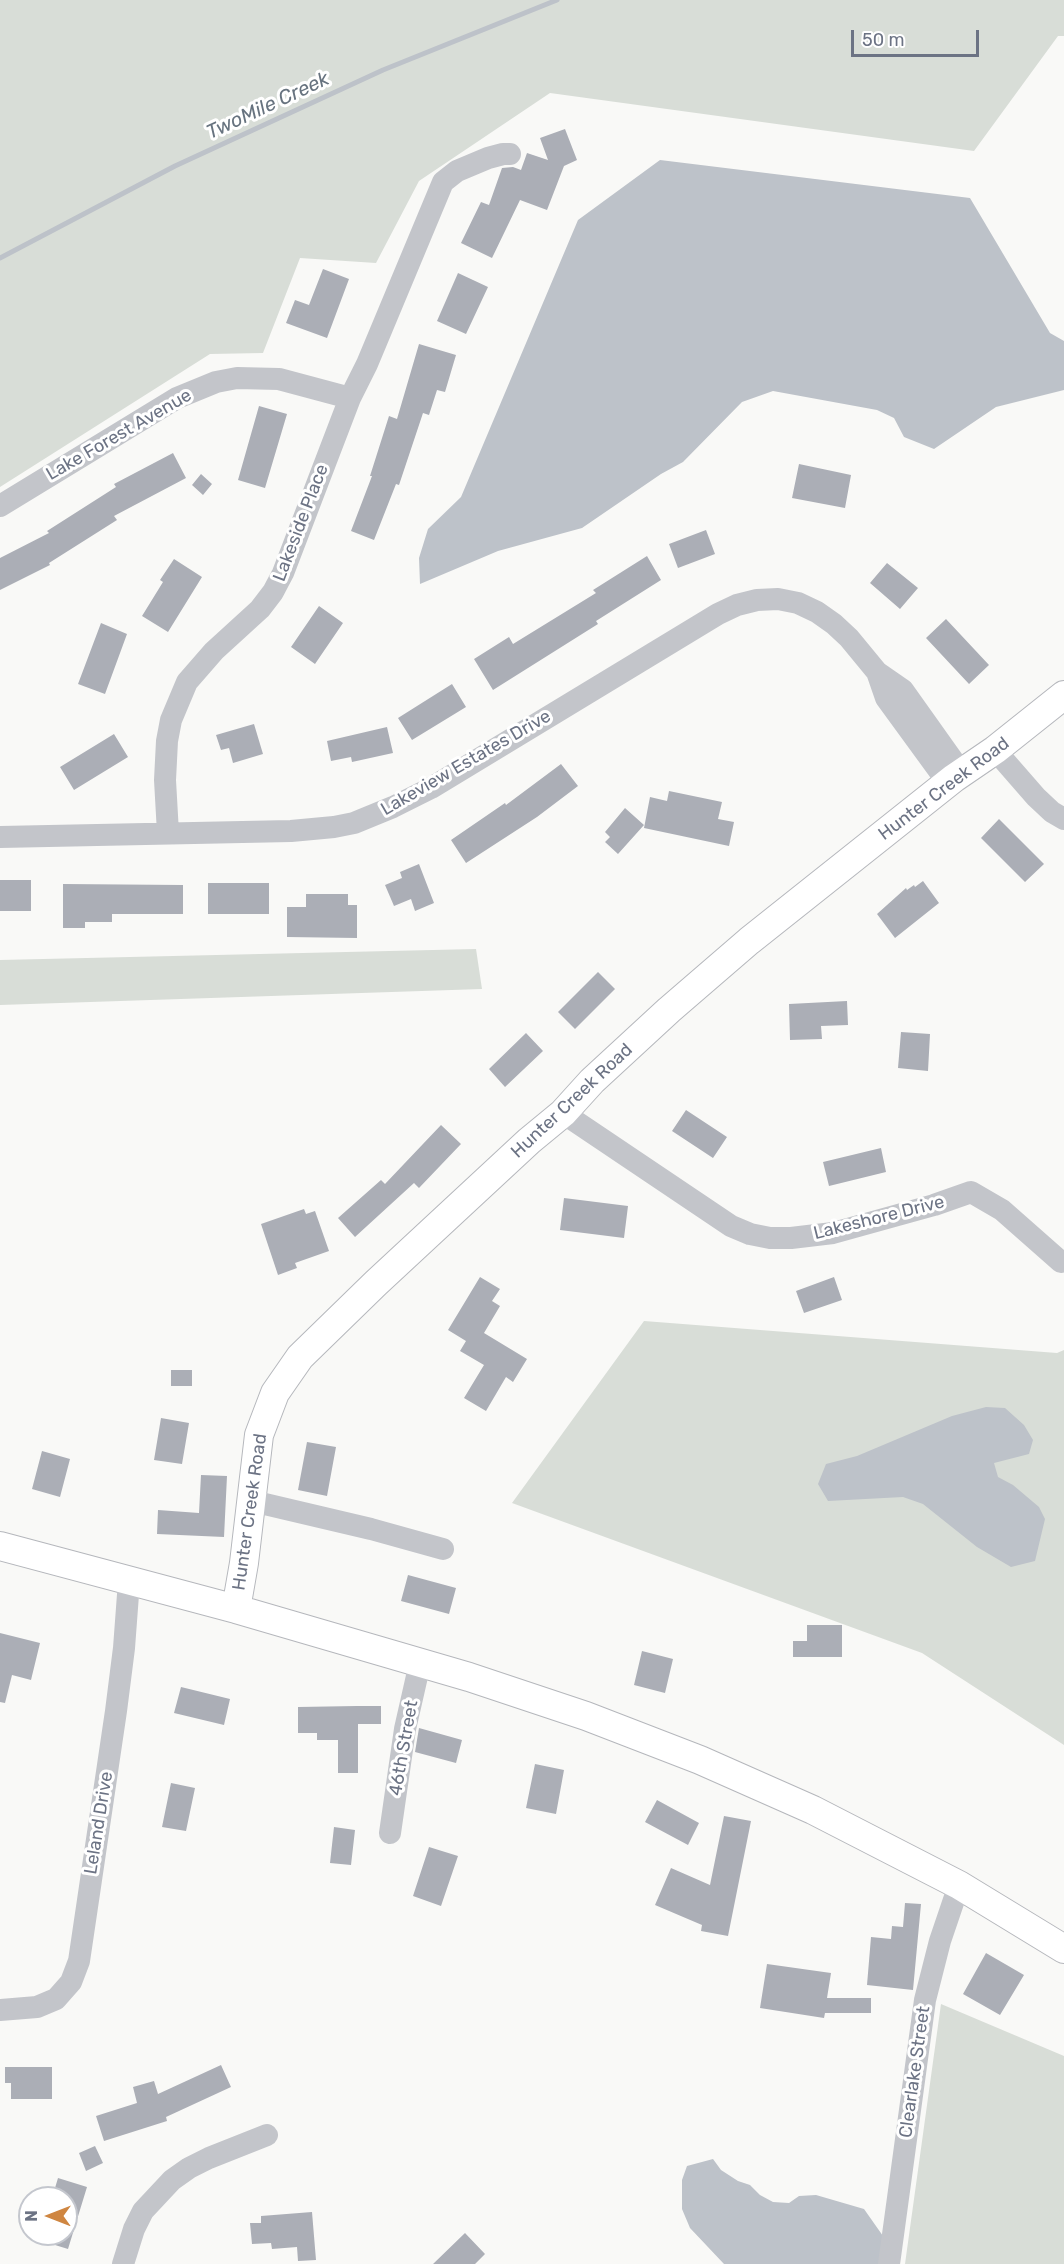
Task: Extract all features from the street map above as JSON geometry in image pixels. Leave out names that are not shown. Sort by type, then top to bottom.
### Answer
[{"type":"main road","name":"Hunter Creek Road","points":[[236,1609],[259,1435],[275,1393],[300,1357],[376,1283],[563,1113],[592,1081],[740,948],[1064,695]]},
{"type":"main road","points":[[0,1546],[236,1609],[420,1663],[557,1706],[700,1760],[813,1810],[959,1885],[1064,1949]]},
{"type":"street","name":"Lakeside Place","points":[[168,833],[165,780],[167,741],[171,720],[187,682],[199,666],[260,609],[284,573],[350,398],[367,364],[443,182],[457,171],[488,158],[510,154]]},
{"type":"street","name":"Lake Forest Avenue","points":[[0,506],[177,398],[216,382],[237,378],[279,379],[350,398]]},
{"type":"street","name":"Lakeview Estates Drive","points":[[0,837],[291,831],[334,827],[374,816],[431,788],[718,614],[737,605],[757,600],[778,599],[798,603],[834,624],[849,638],[877,672],[886,698],[955,778]]},
{"type":"street","points":[[995,750],[1036,798],[1064,819]]},
{"type":"street","name":"Lakeshore Drive","points":[[563,1113],[731,1226],[750,1234],[770,1238],[791,1238],[833,1233],[934,1205],[971,1192],[1002,1210],[1063,1264]]},
{"type":"street","points":[[252,1501],[371,1529],[443,1549]]},
{"type":"street","name":"Leland Drive","points":[[0,2010],[37,2007],[56,1999],[71,1982],[79,1961],[119,1690],[129,1581]]},
{"type":"street","name":"46th Street","points":[[390,1833],[405,1730],[420,1663]]},
{"type":"street","name":"Clearlake Street","points":[[889,2264],[925,2000],[940,1941],[959,1885]]},
{"type":"street","points":[[123,2264],[134,2229],[143,2211],[172,2180],[199,2163],[267,2135]]},
{"type":"shaded area","points":[[0,0],[1064,0],[1064,36],[1058,36],[974,151],[550,93],[419,181],[376,263],[300,258],[263,353],[210,354],[0,487]]},
{"type":"shaded area","points":[[660,160],[970,198],[1050,333],[1064,341],[1064,390],[996,407],[934,449],[904,437],[894,418],[877,410],[773,391],[742,402],[683,462],[661,474],[582,528],[498,551],[420,584],[419,558],[428,529],[461,497],[578,220]]},
{"type":"shaded area","points":[[476,949],[482,989],[0,1005],[0,960]]},
{"type":"shaded area","points":[[644,1321],[1057,1353],[1064,1350],[1064,1745],[922,1653],[512,1503]]},
{"type":"shaded area","points":[[986,1407],[1005,1408],[1024,1425],[1033,1440],[1029,1454],[994,1463],[998,1477],[1013,1485],[1039,1507],[1045,1519],[1035,1561],[1011,1567],[977,1547],[923,1504],[903,1497],[828,1501],[818,1484],[826,1464],[857,1456],[952,1416]]},
{"type":"shaded area","points":[[941,2004],[1064,2056],[1064,2264],[905,2264]]},
{"type":"shaded area","points":[[713,2159],[721,2170],[738,2181],[750,2185],[760,2195],[773,2202],[789,2203],[799,2196],[816,2195],[864,2209],[883,2236],[880,2264],[724,2264],[690,2228],[682,2209],[682,2180],[687,2166]]},
{"type":"building","points":[[565,129],[577,160],[564,166],[547,210],[520,200],[492,258],[461,243],[481,202],[489,205],[502,168],[513,167],[521,170],[527,153],[548,160],[540,138]]},
{"type":"building","points":[[323,269],[349,279],[327,338],[286,323],[295,300],[309,305]]},
{"type":"building","points":[[458,273],[488,287],[466,334],[437,321]]},
{"type":"building","points":[[419,344],[456,355],[445,392],[437,390],[429,415],[423,413],[399,485],[396,484],[374,540],[351,531],[372,476],[370,476],[389,416],[397,419]]},
{"type":"building","points":[[259,406],[287,414],[265,488],[238,480]]},
{"type":"building","points":[[173,453],[186,478],[114,516],[117,520],[49,563],[50,565],[0,590],[0,558],[49,533],[47,531],[116,487],[114,484]]},
{"type":"building","points":[[799,464],[851,475],[845,508],[792,498]]},
{"type":"building","points":[[201,474],[212,484],[203,495],[192,485]]},
{"type":"building","points":[[706,530],[715,554],[678,568],[669,544]]},
{"type":"building","points":[[647,556],[661,580],[596,621],[598,624],[493,690],[474,659],[509,637],[513,644],[596,593],[593,590]]},
{"type":"building","points":[[174,559],[202,577],[168,632],[142,616],[163,582],[160,580]]},
{"type":"building","points":[[887,563],[918,588],[900,609],[870,583]]},
{"type":"building","points":[[319,606],[343,623],[315,664],[291,647]]},
{"type":"building","points":[[946,619],[989,665],[969,684],[926,638]]},
{"type":"building","points":[[101,623],[127,634],[105,694],[78,684]]},
{"type":"building","points":[[452,684],[466,707],[412,740],[398,718]]},
{"type":"building","points":[[254,724],[263,754],[233,763],[229,748],[221,750],[216,735]]},
{"type":"building","points":[[387,727],[393,753],[352,762],[351,757],[331,761],[327,741]]},
{"type":"building","points":[[114,734],[128,757],[74,790],[60,767]]},
{"type":"building","points":[[561,764],[578,786],[537,817],[466,863],[451,840],[505,803],[506,805]]},
{"type":"building","points":[[669,791],[722,802],[718,819],[734,822],[729,846],[644,828],[650,797],[667,801]]},
{"type":"building","points":[[625,808],[644,825],[618,854],[605,842],[610,837],[605,832]]},
{"type":"building","points":[[999,819],[1044,864],[1025,882],[981,838]]},
{"type":"building","points":[[419,864],[434,903],[415,911],[411,899],[394,906],[385,885],[402,878],[400,872]]},
{"type":"building","points":[[0,880],[31,880],[31,911],[0,911]]},
{"type":"building","points":[[923,881],[939,903],[895,938],[877,914],[906,888],[907,890],[914,885],[915,887]]},
{"type":"building","points":[[208,883],[269,883],[269,914],[208,914]]},
{"type":"building","points":[[63,884],[183,885],[183,914],[112,914],[112,922],[85,922],[85,928],[63,928]]},
{"type":"building","points":[[306,894],[348,894],[348,905],[357,905],[357,938],[287,937],[287,907],[306,907]]},
{"type":"building","points":[[598,972],[615,989],[575,1029],[558,1012]]},
{"type":"building","points":[[847,1001],[848,1025],[821,1026],[822,1039],[790,1040],[789,1004]]},
{"type":"building","points":[[901,1032],[930,1034],[928,1071],[898,1068]]},
{"type":"building","points":[[526,1033],[543,1051],[505,1087],[489,1069]]},
{"type":"building","points":[[686,1110],[727,1137],[713,1158],[672,1131]]},
{"type":"building","points":[[441,1125],[461,1144],[419,1188],[414,1183],[355,1237],[338,1218],[381,1180],[385,1184]]},
{"type":"building","points":[[881,1148],[886,1172],[829,1186],[823,1162]]},
{"type":"building","points":[[564,1198],[628,1206],[624,1238],[560,1230]]},
{"type":"building","points":[[304,1209],[306,1214],[315,1211],[329,1251],[295,1263],[297,1268],[278,1275],[261,1224]]},
{"type":"building","points":[[480,1277],[500,1289],[492,1301],[500,1306],[484,1333],[527,1359],[513,1382],[506,1377],[486,1411],[464,1398],[484,1365],[460,1351],[466,1341],[448,1330]]},
{"type":"building","points":[[834,1277],[842,1300],[804,1313],[796,1291]]},
{"type":"building","points":[[171,1370],[192,1370],[192,1386],[171,1386]]},
{"type":"building","points":[[161,1418],[189,1423],[182,1464],[154,1460]]},
{"type":"building","points":[[307,1442],[336,1447],[327,1496],[298,1490]]},
{"type":"building","points":[[42,1451],[70,1459],[60,1497],[32,1489]]},
{"type":"building","points":[[201,1475],[227,1476],[224,1537],[157,1534],[158,1510],[199,1513]]},
{"type":"building","points":[[408,1575],[456,1588],[449,1614],[401,1601]]},
{"type":"building","points":[[807,1625],[842,1625],[842,1657],[793,1657],[793,1641],[807,1641]]},
{"type":"building","points":[[0,1633],[40,1643],[31,1680],[12,1675],[5,1703],[0,1702]]},
{"type":"building","points":[[642,1651],[673,1659],[665,1693],[634,1685]]},
{"type":"building","points":[[181,1687],[230,1699],[224,1725],[174,1713]]},
{"type":"building","points":[[381,1706],[381,1724],[358,1724],[358,1773],[338,1773],[338,1740],[317,1740],[317,1733],[298,1733],[298,1707]]},
{"type":"building","points":[[419,1728],[462,1740],[456,1763],[415,1752]]},
{"type":"building","points":[[535,1764],[564,1770],[556,1814],[526,1808]]},
{"type":"building","points":[[171,1783],[195,1788],[186,1831],[162,1827]]},
{"type":"building","points":[[657,1800],[699,1823],[688,1845],[645,1822]]},
{"type":"building","points":[[724,1816],[751,1821],[728,1936],[701,1931],[702,1925],[655,1905],[671,1868],[710,1885]]},
{"type":"building","points":[[334,1827],[355,1830],[351,1865],[330,1863]]},
{"type":"building","points":[[429,1847],[458,1856],[441,1906],[413,1896]]},
{"type":"building","points":[[905,1903],[921,1904],[913,1990],[867,1985],[871,1937],[891,1939],[892,1926],[903,1927]]},
{"type":"building","points":[[986,1953],[1024,1975],[1000,2015],[963,1994]]},
{"type":"building","points":[[767,1964],[831,1973],[827,1998],[871,1998],[871,2013],[825,2013],[824,2018],[760,2008]]},
{"type":"building","points":[[221,2065],[231,2087],[166,2117],[167,2121],[104,2141],[96,2116],[137,2103],[133,2087],[154,2081],[158,2094]]},
{"type":"building","points":[[5,2067],[52,2067],[52,2099],[11,2099],[11,2083],[5,2083]]},
{"type":"building","points":[[95,2146],[103,2163],[86,2171],[79,2153]]},
{"type":"building","points":[[58,2178],[87,2187],[78,2216],[78,2186],[56,2186]]},
{"type":"building","points":[[312,2212],[316,2260],[298,2261],[297,2247],[272,2249],[271,2243],[252,2244],[250,2223],[261,2223],[261,2216]]},
{"type":"building","points":[[465,2233],[485,2254],[475,2264],[433,2264]]},
{"type":"waterway","name":"TwoMile Creek","points":[[0,258],[175,166],[383,70],[557,0]]}]
